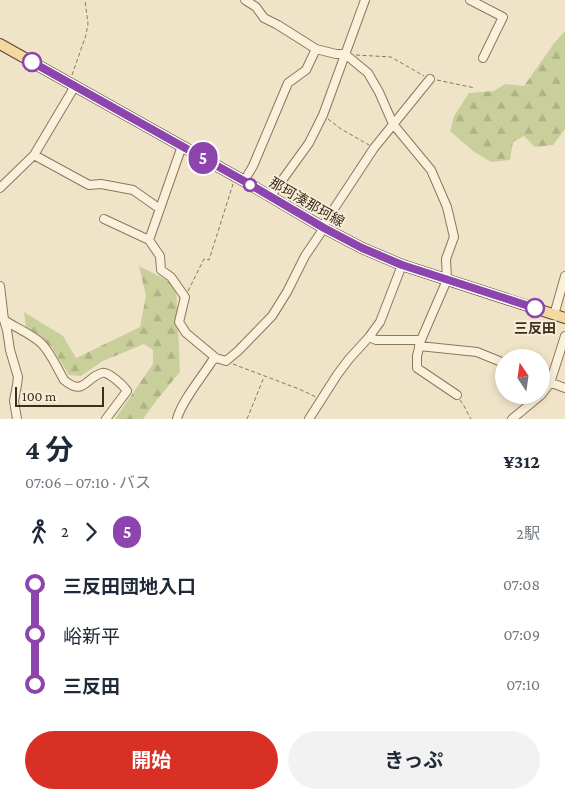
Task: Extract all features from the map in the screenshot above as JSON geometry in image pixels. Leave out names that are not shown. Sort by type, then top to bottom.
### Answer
[{"type":"main road","name":"那珂湊那珂線","points":[[0,44],[240,178],[323,228],[362,248],[402,265],[565,318]]},
{"type":"street","points":[[246,0],[256,7],[264,18],[316,50],[345,54],[368,73],[379,92],[393,124],[431,170],[447,207],[454,236],[446,259],[447,280],[420,343],[417,368],[457,395]]},
{"type":"street","points":[[256,7],[263,0]]},
{"type":"street","points":[[270,197],[309,143],[323,115],[365,0]]},
{"type":"street","points":[[470,0],[504,18],[483,58]]},
{"type":"street","points":[[240,178],[252,166],[288,83],[306,70],[316,50]]},
{"type":"street","points":[[104,219],[149,240],[160,256],[161,270],[171,277],[185,297],[179,322],[186,333],[216,358],[226,361],[272,316],[287,292],[305,256],[374,148],[430,79]]},
{"type":"street","points":[[0,188],[34,155],[72,84]]},
{"type":"street","points":[[149,240],[182,146]]},
{"type":"street","points":[[34,155],[89,185],[101,184],[133,190],[160,209]]},
{"type":"street","points":[[308,419],[348,359],[380,322],[402,265]]},
{"type":"street","points":[[554,314],[565,276]]},
{"type":"street","points":[[0,286],[2,320],[7,330],[10,350],[18,377],[14,401],[17,419]]},
{"type":"street","points":[[2,320],[42,344],[48,350],[68,384],[74,386],[85,385],[102,373],[106,373],[124,387],[127,391],[106,419]]},
{"type":"street","points":[[565,336],[550,382],[565,388]]},
{"type":"street","points":[[368,337],[376,340],[420,343],[477,352],[495,359]]},
{"type":"street","points":[[177,419],[183,405],[216,358]]},
{"type":"street","points":[[512,419],[530,404]]},
{"type":"path","points":[[72,84],[88,24],[85,0]]},
{"type":"path","points":[[345,54],[391,57],[430,79],[476,88]]},
{"type":"path","points":[[323,115],[341,129],[374,148]]},
{"type":"path","points":[[184,300],[204,259],[210,260],[240,178]]},
{"type":"path","points":[[226,361],[299,389],[321,400]]},
{"type":"path","points":[[247,419],[264,376]]},
{"type":"path","points":[[457,395],[471,419]]},
{"type":"green space","points":[[565,31],[565,129],[553,145],[535,147],[524,136],[513,142],[510,160],[491,162],[473,151],[450,131],[454,116],[469,93],[494,91],[505,84],[524,86]]},
{"type":"green space","points":[[139,266],[176,285],[180,372],[143,419],[115,419],[153,364],[153,350],[144,344],[103,361],[81,376],[69,375],[51,346],[26,328],[24,312],[63,336],[76,358],[140,327],[146,296]]},
{"type":"bus line","name":"5","points":[[32,62],[362,248],[402,265],[535,308]]},
{"type":"place","name":"三反田","points":[[535,308]]}]
